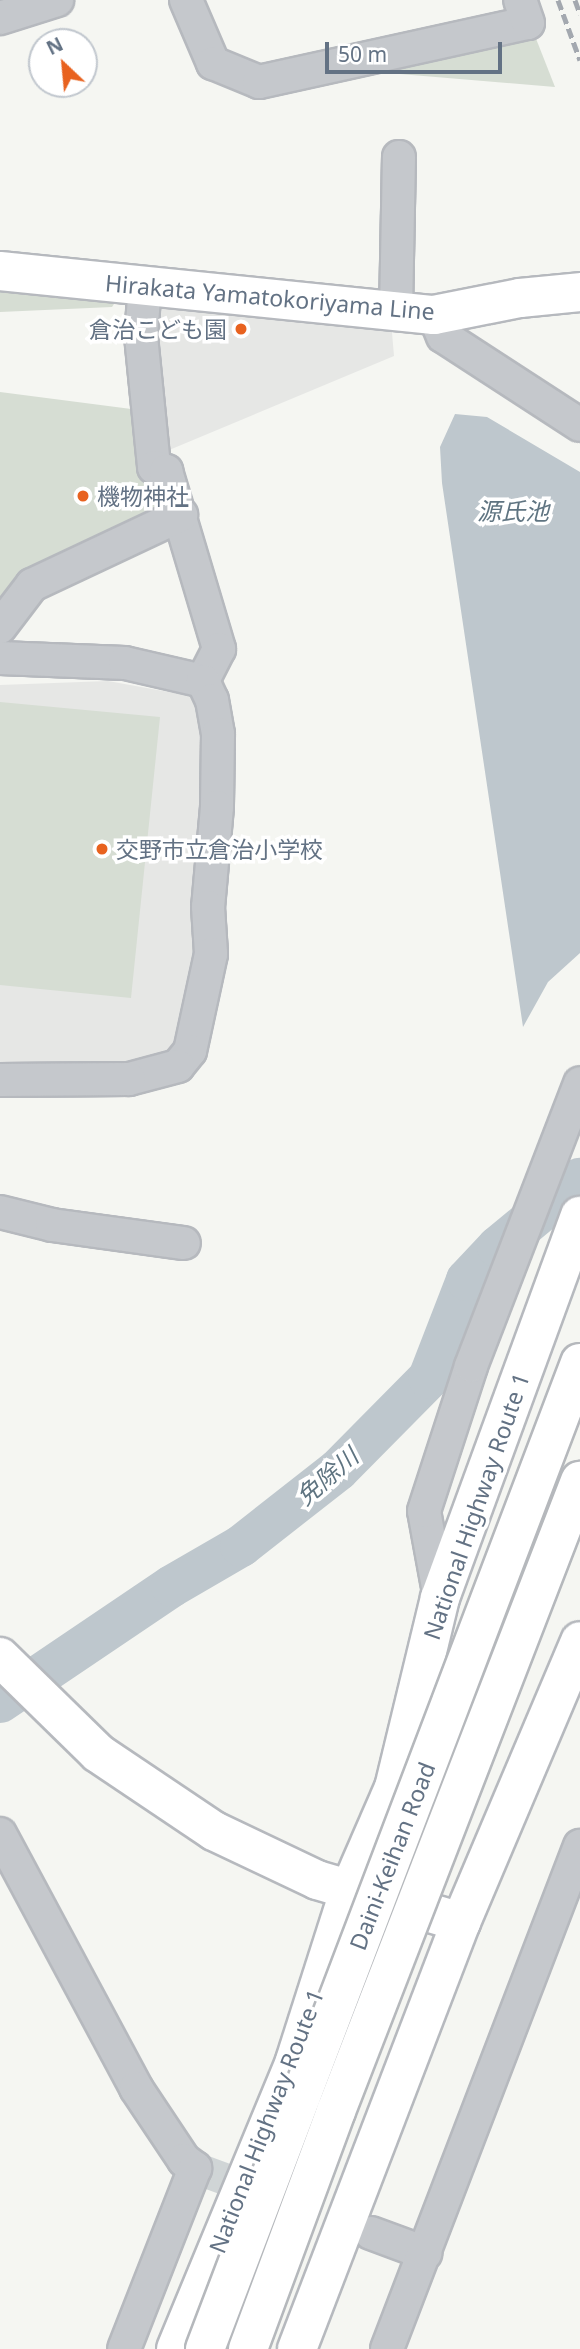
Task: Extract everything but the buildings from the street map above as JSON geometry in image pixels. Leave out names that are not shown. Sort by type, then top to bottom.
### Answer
[{"type":"main road","name":"Hirakata Yamatokoriyama Line","points":[[0,271],[434,315],[520,298],[580,292]]},
{"type":"main road","name":"National Highway Route 1","points":[[176,2349],[295,2061],[350,1889],[394,1788],[440,1598],[580,1216]]},
{"type":"main road","points":[[554,1282],[580,1225]]},
{"type":"main road","name":"Daini-Keihan Road","points":[[205,2349],[580,1363]]},
{"type":"main road","name":"Daini-Keihan Road","points":[[248,2349],[336,2111],[580,1481]]},
{"type":"main road","points":[[297,2349],[461,1922],[580,1641]]},
{"type":"main road","points":[[14,1672],[98,1753],[214,1831],[317,1880],[461,1922]]},
{"type":"street","points":[[0,18],[57,0]]},
{"type":"street","points":[[186,0],[213,63],[259,82],[528,23],[520,0]]},
{"type":"street","points":[[396,312],[399,157]]},
{"type":"street","points":[[145,286],[141,336],[154,467],[166,471],[219,649],[203,681]]},
{"type":"street","points":[[434,315],[443,336],[580,425]]},
{"type":"street","points":[[0,627],[32,585],[181,515]]},
{"type":"street","points":[[0,658],[125,663],[203,681]]},
{"type":"street","points":[[0,1080],[129,1079],[178,1066],[190,1051],[211,954],[208,907],[217,807],[218,734],[212,700],[203,681]]},
{"type":"street","points":[[440,1598],[424,1511],[471,1366],[580,1083]]},
{"type":"street","points":[[0,1212],[52,1225],[184,1243]]},
{"type":"street","points":[[0,1834],[136,2088],[184,2160],[195,2168],[124,2349]]},
{"type":"street","points":[[387,2349],[577,1857]]},
{"type":"street","points":[[371,2233],[425,2253]]},
{"type":"shaded area","points":[[533,31],[555,87],[376,72]]},
{"type":"shaded area","points":[[0,286],[120,295],[112,307],[0,312]]},
{"type":"shaded area","points":[[162,299],[391,321],[394,356],[162,453],[153,352]]},
{"type":"shaded area","name":"機物神社","points":[[0,392],[139,410],[169,510],[0,612]]},
{"type":"shaded area","name":"交野市立倉治小学校","points":[[108,681],[202,698],[209,798],[201,953],[184,1048],[129,1071],[0,1073],[0,685]]},
{"type":"shaded area","points":[[0,702],[160,717],[131,998],[0,985]]},
{"type":"water","name":"源氏池","points":[[455,414],[487,417],[580,472],[580,953],[548,982],[523,1027],[442,483],[440,447]]},
{"type":"waterway","name":"免除川","points":[[0,1702],[172,1586],[241,1546],[338,1470],[429,1378],[467,1280],[498,1247],[580,1179]]},
{"type":"tunnel","points":[[195,2168],[368,2232]]},
{"type":"railway","points":[[558,0],[580,60]]},
{"type":"railway","points":[[575,0],[580,14]]},
{"type":"place","name":"倉治こども園","points":[[241,329]]},
{"type":"place","name":"機物神社","points":[[83,496]]},
{"type":"place","name":"交野市立倉治小学校","points":[[102,849]]}]
